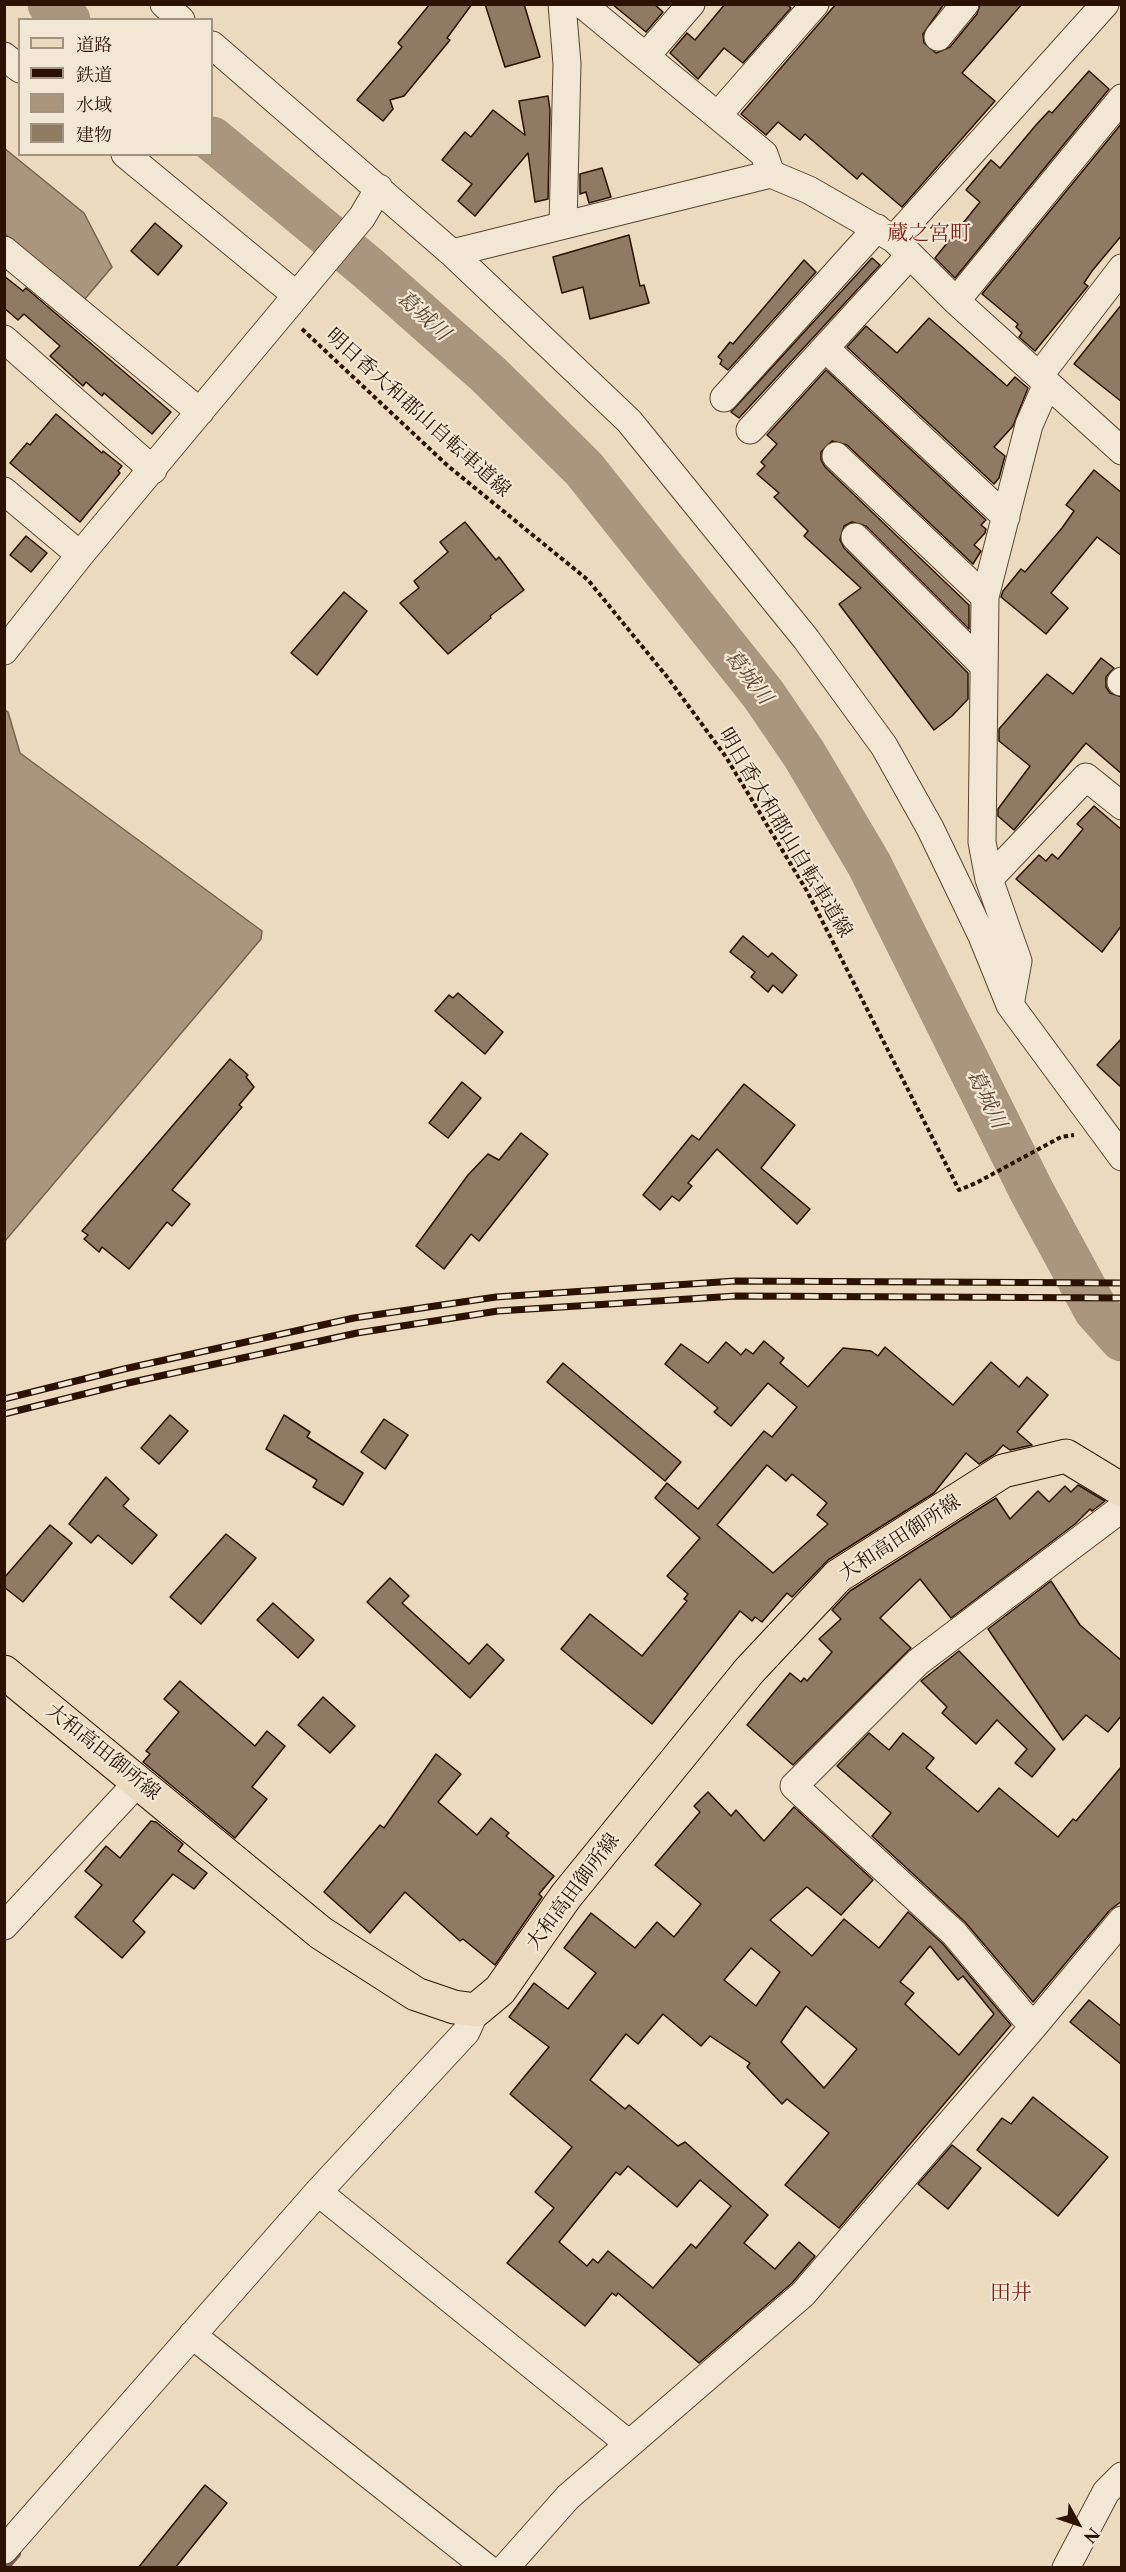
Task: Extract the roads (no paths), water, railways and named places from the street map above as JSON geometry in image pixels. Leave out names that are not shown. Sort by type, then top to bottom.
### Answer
[{"type":"main road","name":"大和高田御所線","points":[[4,1672],[321,1933],[416,1994],[454,2007],[476,2010],[500,1990],[567,1896],[749,1671],[838,1576],[1003,1471],[1066,1456],[1122,1490]]},
{"type":"street","points":[[164,4],[179,18]]},
{"type":"street","points":[[562,4],[567,64],[563,225]]},
{"type":"street","points":[[582,4],[764,154],[771,174]]},
{"type":"street","points":[[646,56],[691,4]]},
{"type":"street","points":[[718,115],[814,4]]},
{"type":"street","points":[[938,37],[965,4]]},
{"type":"street","points":[[724,398],[894,241],[1105,4]]},
{"type":"street","points":[[213,46],[452,253],[629,421],[806,639],[884,746],[930,828],[982,936],[1010,1005],[1122,1156]]},
{"type":"street","points":[[4,56],[18,67]]},
{"type":"street","points":[[956,301],[1122,98]]},
{"type":"street","points":[[127,156],[294,297]]},
{"type":"street","points":[[452,253],[771,174],[809,190],[894,241],[956,301],[1122,451]]},
{"type":"street","points":[[4,651],[80,555],[362,217],[379,188]]},
{"type":"street","points":[[750,430],[825,348],[894,241]]},
{"type":"street","points":[[4,250],[200,412]]},
{"type":"street","points":[[1010,1005],[1018,961],[989,879],[981,842],[985,597],[1029,425],[1043,380],[1122,268]]},
{"type":"street","points":[[4,339],[153,470]]},
{"type":"street","points":[[825,348],[1006,517]]},
{"type":"street","points":[[836,456],[985,597]]},
{"type":"street","points":[[4,491],[80,555]]},
{"type":"street","points":[[855,537],[984,673]]},
{"type":"street","points":[[989,879],[1086,777],[1122,806]]},
{"type":"street","points":[[1033,2027],[954,1933],[794,1786],[918,1662],[1122,1508]]},
{"type":"street","points":[[4,1926],[139,1781]]},
{"type":"street","points":[[504,2568],[568,2497],[802,2294],[1033,2027],[1122,1920]]},
{"type":"street","points":[[4,2550],[318,2192],[466,2032],[476,2010]]},
{"type":"street","points":[[318,2192],[629,2444]]},
{"type":"street","points":[[192,2335],[487,2568]]},
{"type":"street","points":[[1065,2568],[1106,2492],[1122,2476]]},
{"type":"water","points":[[4,148],[84,213],[112,267],[84,300],[5,234]]},
{"type":"water","points":[[5,710],[8,712],[20,753],[262,931],[261,939],[5,1241]]},
{"type":"waterway","name":"葛城川","points":[[50,4],[66,18]]},
{"type":"waterway","name":"葛城川","points":[[213,140],[369,269],[489,375],[584,469],[763,694],[804,754],[869,864],[1031,1190],[1096,1310],[1122,1339]]},
{"type":"waterway","points":[[5,2568],[17,2554]]},
{"type":"railway","points":[[4,1399],[124,1369],[354,1318],[496,1297],[735,1281],[1122,1283]]},
{"type":"railway","points":[[4,1414],[128,1383],[357,1333],[498,1311],[736,1296],[1122,1298]]},
{"type":"district","name":"蔵之宮町","points":[[929,234]]},
{"type":"district","name":"田井","points":[[1011,2293]]}]
